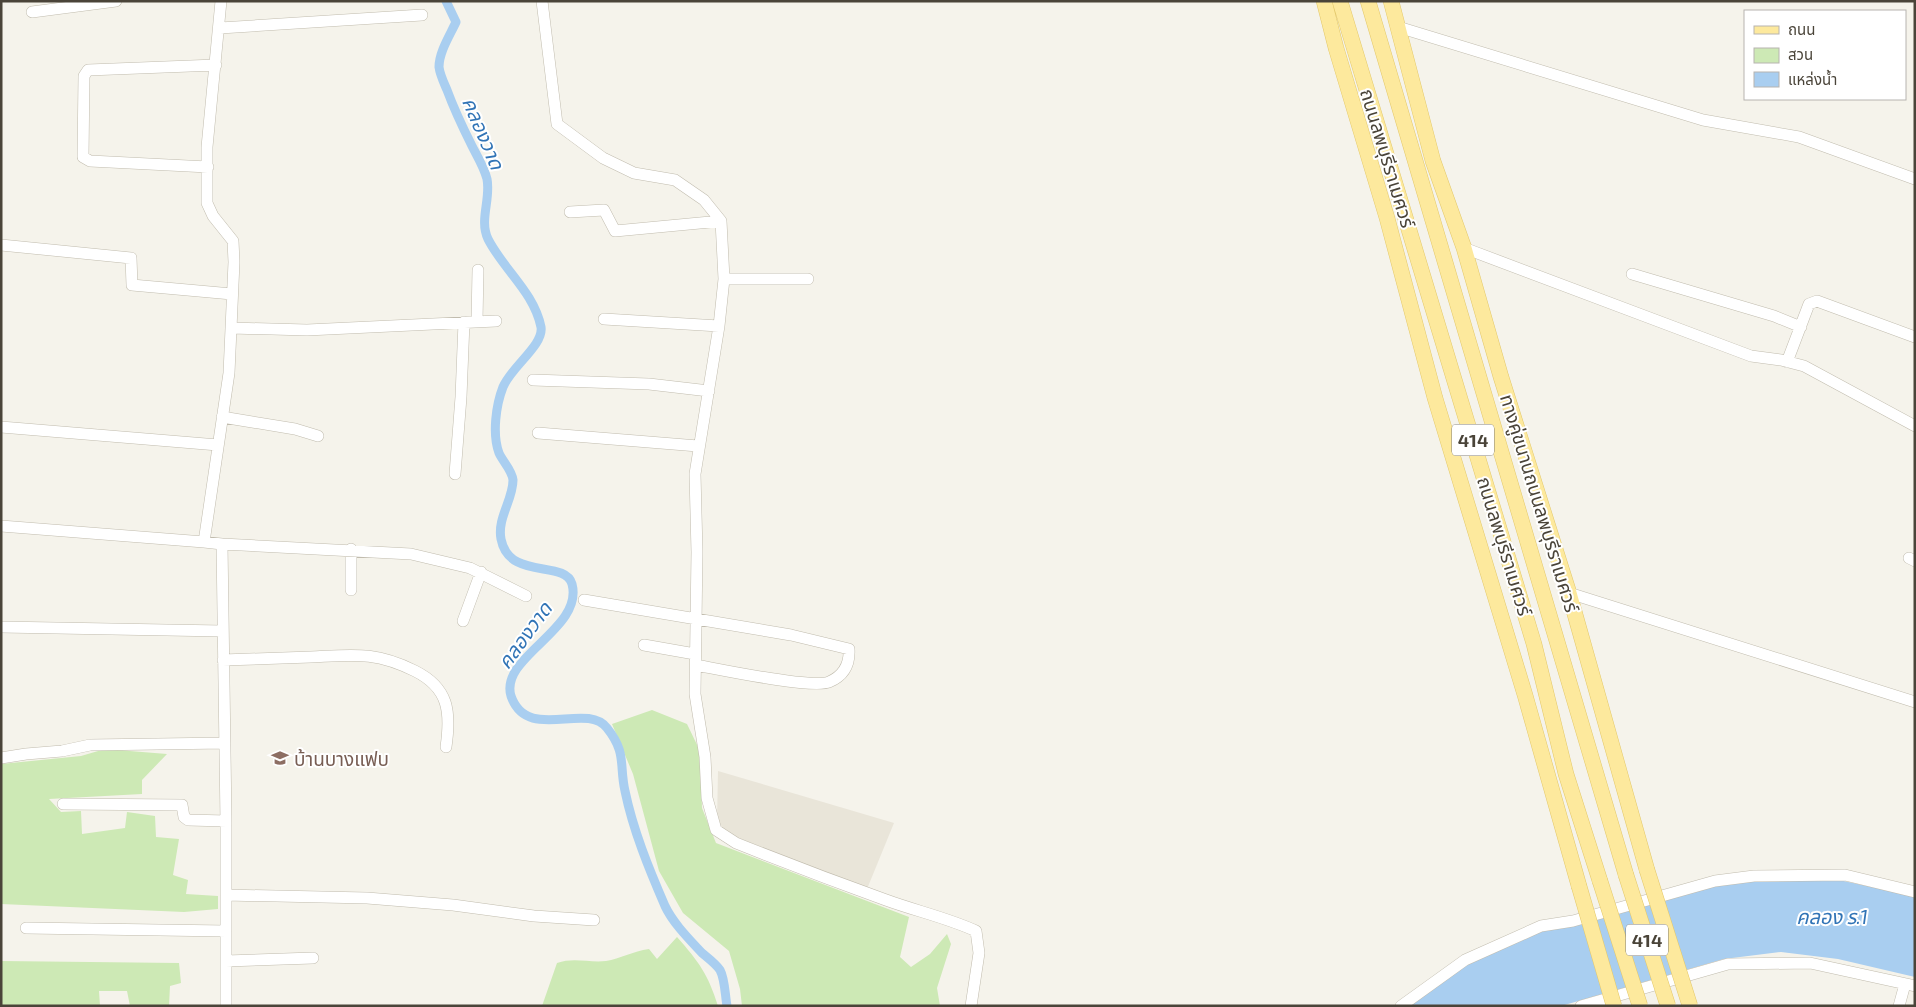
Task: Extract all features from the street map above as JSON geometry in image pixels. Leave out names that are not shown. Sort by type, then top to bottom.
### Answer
[{"type":"main road","points":[[1319,1],[1336,48]]},
{"type":"main road","name":"414","points":[[1324,1],[1336,48],[1387,218],[1434,398],[1502,615],[1614,1006]]},
{"type":"main road","name":"ถนนลพบุรีราเมศวร์","points":[[1340,1],[1534,644],[1566,774],[1640,1006]]},
{"type":"main road","points":[[1363,1],[1375,22]]},
{"type":"main road","name":"ถนนลพบุรีราเมศวร์","points":[[1368,1],[1558,638],[1626,875],[1668,1006]]},
{"type":"main road","name":"ทางคู่ขนานถนนลพบุรีราเมศวร์","points":[[1391,1],[1433,161],[1464,248],[1501,377],[1569,594],[1647,870],[1690,1006]]},
{"type":"main road","points":[[1433,161],[1473,351]]},
{"type":"main road","points":[[1502,615],[1566,774]]},
{"type":"main road","points":[[1534,644],[1558,638]]},
{"type":"street","points":[[32,12],[116,1]]},
{"type":"street","points":[[204,542],[222,417],[232,328],[233,241],[213,216],[207,203],[207,147],[220,28],[221,1]]},
{"type":"street","points":[[542,1],[557,124],[603,158],[634,173],[674,180],[704,200],[721,221],[724,279],[719,326],[698,446],[695,474],[697,552],[695,694],[705,757],[707,798],[716,830],[736,844],[870,895],[955,922],[976,932],[979,954],[971,1006]]},
{"type":"street","points":[[220,28],[422,15]]},
{"type":"street","points":[[1398,27],[1703,120],[1799,137],[1914,176]]},
{"type":"street","points":[[208,167],[90,161],[83,157],[84,76],[88,70],[216,65]]},
{"type":"street","points":[[570,212],[604,210],[615,231],[721,221]]},
{"type":"street","points":[[1,245],[131,258],[132,286],[232,294]]},
{"type":"street","points":[[1464,248],[1751,356],[1804,366],[1915,426]]},
{"type":"street","points":[[478,270],[478,321]]},
{"type":"street","points":[[1632,274],[1774,316],[1801,327]]},
{"type":"street","points":[[724,279],[808,278]]},
{"type":"street","points":[[1787,362],[1809,304],[1817,301],[1915,337]]},
{"type":"street","points":[[604,319],[719,326]]},
{"type":"street","points":[[232,328],[307,330],[496,321]]},
{"type":"street","points":[[455,474],[462,397],[464,322]]},
{"type":"street","points":[[533,380],[649,384],[709,391]]},
{"type":"street","points":[[222,417],[295,429],[318,436]]},
{"type":"street","points":[[1,427],[218,445]]},
{"type":"street","points":[[538,433],[698,446]]},
{"type":"street","points":[[1,526],[222,544],[351,549],[426,557],[481,572],[526,596]]},
{"type":"street","points":[[222,544],[226,821],[226,1006]]},
{"type":"street","points":[[351,549],[351,590]]},
{"type":"street","points":[[463,621],[481,572]]},
{"type":"street","points":[[1569,594],[1915,702]]},
{"type":"street","points":[[584,600],[791,636],[849,649],[849,658],[843,674],[826,683],[757,676],[644,645]]},
{"type":"street","points":[[1,628],[222,631]]},
{"type":"street","points":[[224,660],[360,655],[394,660],[429,679],[441,693],[449,718],[446,747]]},
{"type":"street","points":[[1,758],[26,754],[62,752],[90,745],[225,743]]},
{"type":"street","points":[[63,804],[103,806],[182,805],[184,817],[188,820],[226,821]]},
{"type":"street","points":[[1401,1006],[1465,960],[1541,926],[1573,921],[1715,881],[1754,876],[1845,875],[1915,892]]},
{"type":"street","points":[[226,895],[368,898],[534,916],[594,920]]},
{"type":"street","points":[[26,928],[226,931]]},
{"type":"street","points":[[226,961],[313,958]]},
{"type":"street","points":[[1581,1006],[1728,964],[1810,963],[1910,985],[1899,1006]]},
{"type":"shaded area","points":[[718,771],[894,823],[867,889],[729,834],[717,822]]},
{"type":"green space","points":[[652,710],[687,724],[700,751],[702,808],[716,843],[909,917],[900,957],[911,967],[930,954],[947,934],[951,944],[937,988],[940,1006],[742,1006],[740,989],[729,951],[683,913],[659,871],[633,774],[612,724]]},
{"type":"green space","points":[[105,749],[167,754],[142,780],[142,794],[49,799],[61,812],[81,811],[82,834],[125,828],[127,812],[155,816],[156,837],[179,839],[173,875],[188,880],[186,894],[218,896],[218,909],[184,912],[1,904],[1,764],[81,756]]},
{"type":"green space","points":[[677,937],[702,969],[718,1006],[542,1006],[557,963],[569,960],[606,961],[649,949],[657,959]]},
{"type":"green space","points":[[1,961],[179,963],[181,983],[170,986],[169,1006],[130,1006],[127,991],[99,991],[100,1006],[1,1006]]},
{"type":"water","name":"คลอง ร.1","points":[[1834,879],[1915,896],[1915,977],[1838,959],[1781,952],[1724,959],[1561,1006],[1406,1006],[1467,962],[1538,930],[1716,883]]},
{"type":"waterway","name":"คลองวาด","points":[[446,1],[456,22],[443,50],[439,67],[442,79],[487,179],[488,194],[485,224],[488,239],[532,303],[541,327],[541,334],[532,349],[507,379],[498,402],[495,429],[497,445],[499,453],[513,480],[511,495],[501,524],[501,539],[506,552],[514,560],[525,565],[559,572],[567,577],[572,584],[572,600],[566,615],[517,668],[511,682],[511,696],[519,710],[530,717],[543,720],[585,718],[598,721],[607,728],[620,752],[623,782],[632,820],[665,906],[677,925],[720,970],[724,982],[727,1006]]},
{"type":"place","name":"บ้านบางแฟบ","points":[[280,758]]}]
